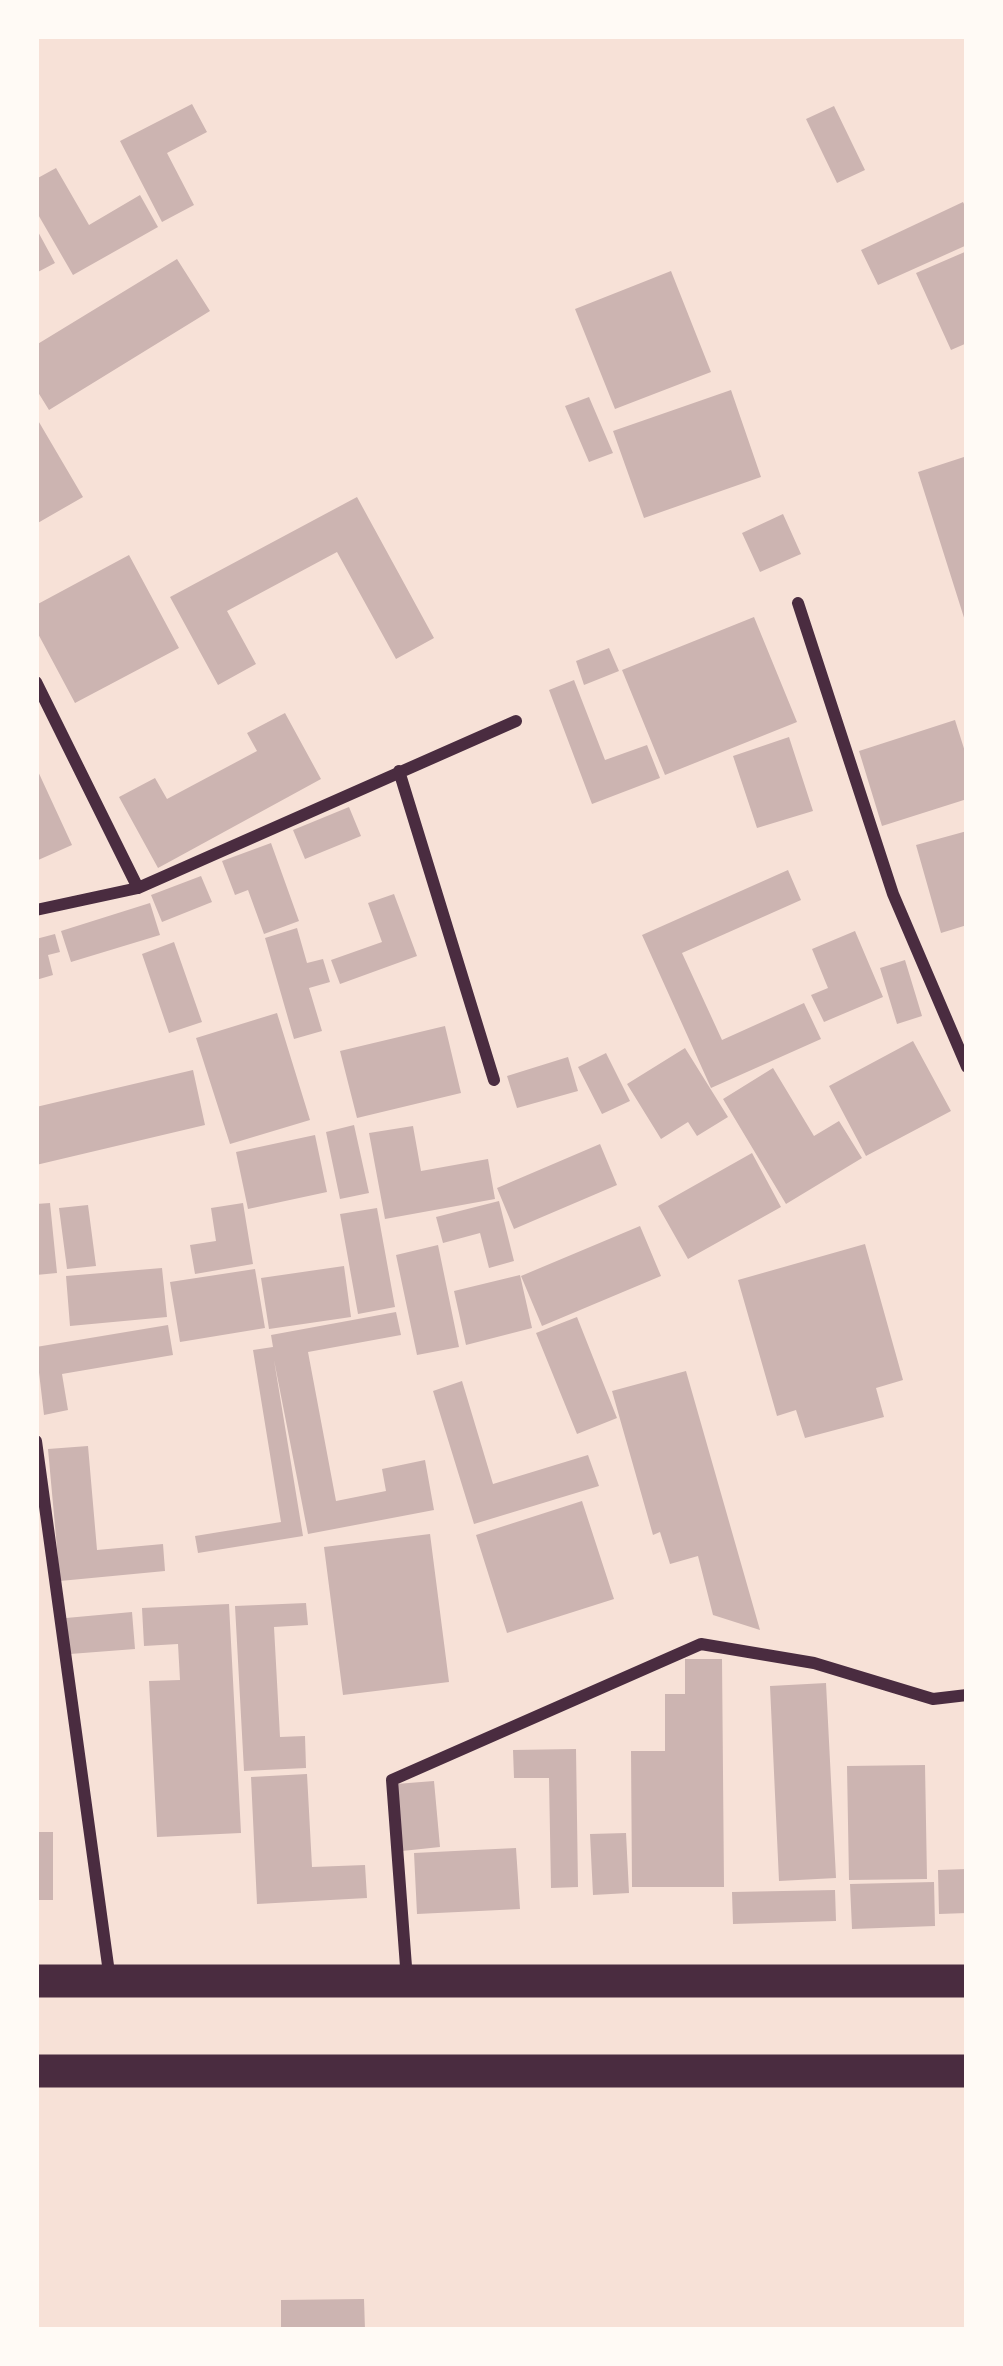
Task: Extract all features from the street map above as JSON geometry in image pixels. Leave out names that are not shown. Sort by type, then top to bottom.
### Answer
[{"type":"highway","points":[[36,1982],[967,1982]]},
{"type":"highway","points":[[36,2071],[967,2071]]},
{"type":"street","points":[[798,603],[893,894],[967,1067]]},
{"type":"street","points":[[36,682],[138,888]]},
{"type":"street","points":[[36,910],[138,888],[516,721]]},
{"type":"street","points":[[399,771],[494,1080]]},
{"type":"street","points":[[36,1441],[111,1982]]},
{"type":"street","points":[[407,1982],[392,1780],[701,1643],[814,1663],[933,1700],[967,1695]]},
{"type":"building","points":[[192,104],[207,132],[167,153],[194,205],[162,222],[120,141]]},
{"type":"building","points":[[834,106],[865,170],[837,183],[806,119]]},
{"type":"building","points":[[56,168],[89,225],[140,195],[158,227],[73,275],[36,211],[36,179]]},
{"type":"building","points":[[963,202],[967,245],[878,285],[861,250]]},
{"type":"building","points":[[36,228],[55,263],[36,273]]},
{"type":"building","points":[[967,251],[967,343],[951,350],[916,273]]},
{"type":"building","points":[[177,259],[210,311],[49,410],[36,389],[36,345]]},
{"type":"building","points":[[671,271],[711,372],[615,409],[575,309]]},
{"type":"building","points":[[731,390],[761,477],[644,518],[613,431]]},
{"type":"building","points":[[589,397],[613,453],[589,462],[565,406]]},
{"type":"building","points":[[36,417],[83,497],[36,524]]},
{"type":"building","points":[[967,456],[967,624],[966,624],[918,472]]},
{"type":"building","points":[[357,497],[434,638],[396,659],[337,552],[227,611],[256,664],[218,685],[170,597]]},
{"type":"building","points":[[783,514],[801,554],[760,572],[742,533]]},
{"type":"building","points":[[129,555],[179,648],[75,703],[36,630],[36,605]]},
{"type":"building","points":[[754,617],[797,722],[665,775],[622,670]]},
{"type":"building","points":[[609,648],[619,671],[584,685],[576,661]]},
{"type":"building","points":[[574,680],[605,760],[647,745],[660,778],[592,804],[549,690]]},
{"type":"building","points":[[285,713],[321,779],[158,868],[119,797],[155,778],[167,799],[257,751],[247,733]]},
{"type":"building","points":[[955,720],[967,758],[967,799],[882,826],[859,751]]},
{"type":"building","points":[[789,737],[813,811],[757,828],[733,756]]},
{"type":"building","points":[[36,767],[72,845],[36,861]]},
{"type":"building","points":[[349,807],[361,836],[305,859],[293,830]]},
{"type":"building","points":[[967,831],[967,925],[941,933],[916,845]]},
{"type":"building","points":[[271,843],[299,921],[264,934],[248,890],[235,895],[222,861]]},
{"type":"building","points":[[788,870],[801,900],[682,953],[722,1040],[804,1003],[821,1039],[711,1088],[642,935]]},
{"type":"building","points":[[201,876],[212,902],[162,922],[151,895]]},
{"type":"building","points":[[394,894],[417,956],[340,984],[331,960],[382,942],[368,903]]},
{"type":"building","points":[[150,903],[160,935],[71,962],[61,931]]},
{"type":"building","points":[[297,928],[307,963],[323,959],[330,982],[309,988],[322,1031],[294,1039],[265,938]]},
{"type":"building","points":[[855,931],[883,997],[824,1022],[811,995],[828,988],[812,949]]},
{"type":"building","points":[[55,934],[60,952],[48,955],[53,975],[36,980],[36,939]]},
{"type":"building","points":[[174,942],[202,1022],[169,1033],[142,954]]},
{"type":"building","points":[[905,960],[922,1016],[897,1024],[880,968]]},
{"type":"building","points":[[277,1013],[310,1120],[230,1144],[196,1038]]},
{"type":"building","points":[[445,1026],[461,1093],[357,1118],[340,1051]]},
{"type":"building","points":[[913,1041],[951,1111],[866,1156],[829,1086]]},
{"type":"building","points":[[685,1048],[728,1117],[697,1136],[688,1122],[661,1139],[627,1084]]},
{"type":"building","points":[[606,1053],[630,1101],[602,1114],[578,1067]]},
{"type":"building","points":[[568,1057],[578,1091],[517,1108],[507,1076]]},
{"type":"building","points":[[773,1068],[814,1136],[839,1121],[862,1158],[786,1204],[723,1099]]},
{"type":"building","points":[[193,1070],[205,1125],[36,1165],[36,1107]]},
{"type":"building","points":[[354,1125],[369,1193],[340,1199],[326,1132]]},
{"type":"building","points":[[413,1126],[421,1171],[488,1159],[495,1199],[385,1219],[369,1133]]},
{"type":"building","points":[[315,1135],[327,1192],[248,1209],[236,1152]]},
{"type":"building","points":[[600,1144],[617,1185],[514,1229],[497,1188]]},
{"type":"building","points":[[752,1153],[781,1207],[688,1259],[658,1206]]},
{"type":"building","points":[[499,1201],[514,1261],[489,1268],[480,1233],[443,1243],[436,1217]]},
{"type":"building","points":[[50,1203],[57,1273],[36,1275],[36,1204]]},
{"type":"building","points":[[243,1203],[253,1264],[195,1274],[190,1245],[216,1241],[211,1208]]},
{"type":"building","points":[[88,1205],[96,1266],[67,1269],[59,1208]]},
{"type":"building","points":[[377,1208],[395,1307],[358,1314],[340,1214]]},
{"type":"building","points":[[640,1226],[661,1276],[542,1326],[521,1276]]},
{"type":"building","points":[[865,1244],[903,1380],[876,1388],[884,1417],[805,1438],[796,1410],[777,1416],[738,1280]]},
{"type":"building","points":[[438,1245],[459,1347],[417,1355],[396,1255]]},
{"type":"building","points":[[344,1266],[351,1317],[269,1329],[261,1278]]},
{"type":"building","points":[[162,1268],[167,1317],[70,1326],[66,1276]]},
{"type":"building","points":[[255,1269],[265,1328],[180,1342],[170,1282]]},
{"type":"building","points":[[520,1275],[532,1328],[466,1345],[454,1291]]},
{"type":"building","points":[[396,1312],[401,1335],[308,1352],[336,1501],[386,1491],[382,1469],[425,1460],[434,1510],[308,1534],[274,1360],[303,1536],[198,1553],[195,1536],[281,1522],[253,1350],[273,1347],[271,1335]]},
{"type":"building","points":[[577,1317],[617,1418],[577,1434],[536,1333]]},
{"type":"building","points":[[168,1325],[173,1355],[62,1374],[68,1410],[44,1415],[36,1347]]},
{"type":"building","points":[[686,1371],[760,1630],[713,1615],[698,1556],[670,1564],[660,1532],[653,1535],[612,1391]]},
{"type":"building","points":[[462,1381],[493,1484],[588,1455],[599,1486],[474,1524],[433,1391]]},
{"type":"building","points":[[88,1446],[97,1550],[163,1544],[165,1571],[60,1581],[48,1449]]},
{"type":"building","points":[[582,1501],[614,1599],[507,1633],[476,1535]]},
{"type":"building","points":[[430,1534],[449,1682],[343,1695],[324,1547]]},
{"type":"building","points":[[306,1603],[308,1625],[274,1627],[280,1737],[305,1736],[306,1768],[244,1771],[235,1606]]},
{"type":"building","points":[[229,1604],[241,1833],[157,1837],[149,1681],[180,1680],[178,1644],[144,1646],[142,1608]]},
{"type":"building","points":[[132,1612],[135,1649],[70,1654],[66,1618]]},
{"type":"building","points":[[685,1659],[722,1659],[724,1887],[632,1887],[631,1751],[665,1751],[665,1694],[685,1694]]},
{"type":"building","points":[[826,1683],[836,1878],[779,1881],[770,1686]]},
{"type":"building","points":[[576,1749],[578,1887],[551,1888],[549,1778],[514,1778],[513,1750]]},
{"type":"building","points":[[925,1765],[927,1879],[849,1880],[847,1766]]},
{"type":"building","points":[[307,1774],[312,1867],[365,1865],[367,1898],[257,1904],[251,1777]]},
{"type":"building","points":[[434,1781],[440,1847],[402,1851],[396,1784]]},
{"type":"building","points":[[36,1832],[53,1832],[53,1900],[36,1900]]},
{"type":"building","points":[[626,1833],[629,1893],[593,1895],[590,1834]]},
{"type":"building","points":[[516,1848],[520,1909],[417,1914],[414,1853]]},
{"type":"building","points":[[967,1869],[967,1913],[939,1914],[938,1870]]},
{"type":"building","points":[[934,1882],[935,1926],[852,1929],[850,1884]]},
{"type":"building","points":[[835,1890],[836,1921],[733,1924],[732,1892]]},
{"type":"building","points":[[364,2299],[365,2330],[281,2330],[281,2300]]}]
